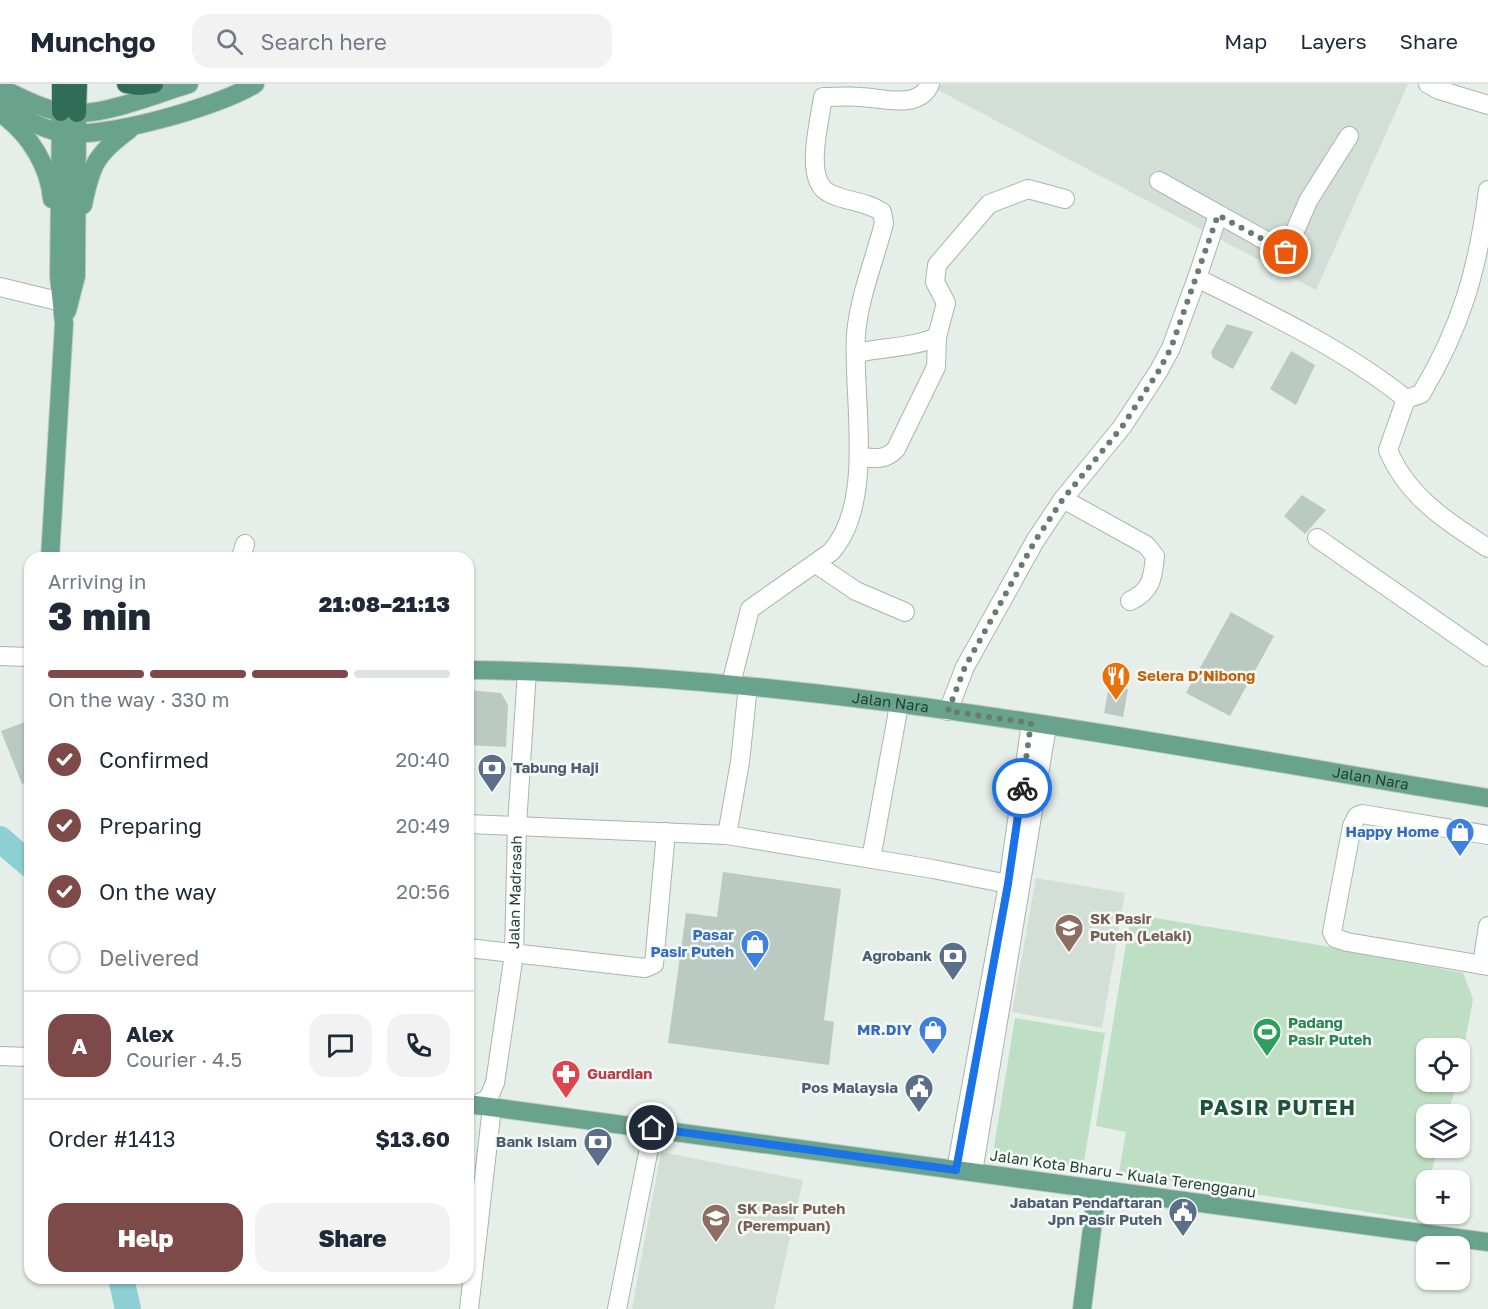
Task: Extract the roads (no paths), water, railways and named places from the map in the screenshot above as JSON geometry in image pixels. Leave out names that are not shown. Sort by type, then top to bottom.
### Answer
[{"type":"highway","points":[[61,84],[69,113]]},
{"type":"highway","points":[[69,113],[78,84]]},
{"type":"highway","points":[[126,84],[154,84]]},
{"type":"main road","points":[[0,88],[69,113],[103,109],[189,84]]},
{"type":"main road","points":[[0,105],[69,134],[136,125],[238,95],[255,84]]},
{"type":"main road","points":[[0,113],[23,132],[37,152],[51,183],[67,276]]},
{"type":"main road","points":[[51,552],[67,276],[69,113]]},
{"type":"main road","points":[[64,324],[62,302],[67,276],[97,159],[106,147],[136,125]]},
{"type":"main road","name":"Jalan Nara","points":[[474,670],[527,671],[740,685],[948,711],[1488,798]]},
{"type":"main road","name":"Jalan Kota Bharu – Kuala Terengganu","points":[[478,1106],[1488,1242]]},
{"type":"main road","points":[[1082,1309],[1097,1189]]},
{"type":"street","points":[[727,835],[740,762],[740,685],[750,609],[816,564],[842,540],[852,510],[859,457],[857,353],[859,319],[884,223],[882,212],[874,207],[828,193],[819,183],[814,169],[823,90],[898,101],[914,99],[927,91],[930,84]]},
{"type":"street","points":[[1428,84],[1438,90],[1488,105]]},
{"type":"street","points":[[1159,181],[1286,252],[1308,201],[1349,136]]},
{"type":"street","points":[[859,457],[880,459],[889,456],[896,449],[936,367],[937,336],[946,303],[935,282],[937,266],[989,204],[1028,189],[1065,198]]},
{"type":"street","points":[[1406,399],[1421,394],[1460,319],[1483,233],[1488,190]]},
{"type":"street","points":[[948,711],[965,667],[1035,541],[1063,499],[1122,427],[1158,372],[1171,348],[1218,215]]},
{"type":"street","points":[[1197,278],[1298,331],[1388,384],[1406,399]]},
{"type":"street","points":[[0,287],[62,302]]},
{"type":"street","points":[[857,353],[886,347],[907,347],[937,336]]},
{"type":"street","points":[[1406,399],[1388,450],[1394,465],[1411,490],[1451,525],[1488,548]]},
{"type":"street","points":[[1063,499],[1146,545],[1155,556],[1153,576],[1144,595],[1130,601]]},
{"type":"street","points":[[1317,538],[1488,657]]},
{"type":"street","points":[[816,564],[856,591],[905,612]]},
{"type":"street","points":[[0,656],[24,657]]},
{"type":"street","name":"Jalan Madrasah","points":[[478,1106],[488,1098],[495,1083],[514,954],[517,825],[527,671]]},
{"type":"street","points":[[871,859],[899,705]]},
{"type":"street","points":[[964,1171],[1008,884],[1039,725]]},
{"type":"street","points":[[964,1171],[1039,725]]},
{"type":"street","points":[[1488,834],[1362,814],[1357,816],[1352,826],[1332,932],[1335,938],[1485,965],[1488,926]]},
{"type":"street","points":[[474,824],[727,835],[1008,884]]},
{"type":"street","points":[[474,949],[645,968],[654,964],[666,832]]},
{"type":"street","points":[[0,1056],[24,1057]]},
{"type":"street","points":[[474,1196],[478,1106]]},
{"type":"street","points":[[617,1309],[652,1128]]},
{"type":"street","points":[[469,1309],[470,1284]]},
{"type":"waterway","points":[[0,839],[24,860]]},
{"type":"waterway","points":[[122,1284],[128,1309]]},
{"type":"place","name":"Selera D’Nibong","points":[[1116,702]]},
{"type":"place","name":"Tabung Haji","points":[[492,794]]},
{"type":"place","name":"Happy Home","points":[[1460,858]]},
{"type":"place","name":"SK Pasir Puteh (Lelaki)","points":[[1069,954]]},
{"type":"place","name":"Pasar Pasir Puteh","points":[[755,970]]},
{"type":"place","name":"Agrobank","points":[[953,982]]},
{"type":"place","name":"MR.DIY","points":[[933,1056]]},
{"type":"place","name":"Padang Pasir Puteh","points":[[1267,1058]]},
{"type":"place","name":"Guardian","points":[[566,1100]]},
{"type":"place","name":"Pos Malaysia","points":[[919,1114]]},
{"type":"place","name":"Bank Islam","points":[[598,1168]]},
{"type":"place","name":"Jabatan Pendaftaran Jpn Pasir Puteh","points":[[1183,1238]]},
{"type":"place","name":"SK Pasir Puteh (Perempuan)","points":[[716,1244]]},
{"type":"district","name":"PASIR PUTEH","points":[[1278,1108]]}]
